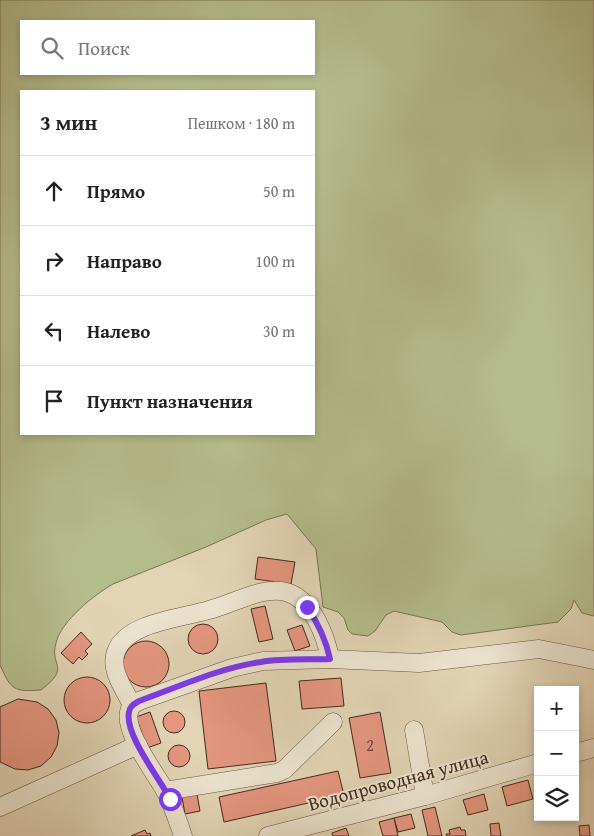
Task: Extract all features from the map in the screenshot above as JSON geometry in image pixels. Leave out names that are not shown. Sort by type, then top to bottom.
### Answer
[{"type":"street","points":[[132,705],[114,668],[116,652],[121,643],[144,628],[160,622],[210,610],[264,592],[287,592],[301,601],[314,618],[326,640],[330,659]]},
{"type":"street","points":[[182,832],[165,790],[138,745],[129,717],[129,710],[132,705],[139,701],[232,668],[280,660],[330,659],[419,663],[538,649],[594,660]]},
{"type":"street","points":[[165,790],[277,773],[284,770],[332,722]]},
{"type":"street","points":[[414,730],[425,796]]},
{"type":"street","points":[[0,808],[138,745]]},
{"type":"street","points":[[579,752],[594,748]]},
{"type":"street","name":"Водопроводная улица","points":[[268,836],[425,796],[534,765]]},
{"type":"green space","points":[[0,0],[594,0],[594,616],[582,613],[574,600],[571,609],[558,622],[461,635],[452,632],[442,622],[394,611],[386,615],[375,631],[368,636],[352,634],[348,630],[344,618],[338,612],[323,607],[316,549],[287,514],[266,520],[206,547],[113,584],[79,609],[64,626],[56,643],[55,657],[58,671],[50,682],[41,690],[19,690],[14,688],[7,680],[0,665]]},
{"type":"building","points":[[258,557],[295,562],[291,584],[255,579]]},
{"type":"building","points":[[265,606],[273,639],[259,642],[251,609]]},
{"type":"building","points":[[203,624],[214,628],[218,639],[214,650],[203,654],[192,650],[188,639],[192,628]]},
{"type":"building","points":[[302,625],[310,646],[295,651],[287,630]]},
{"type":"building","points":[[81,632],[92,644],[85,651],[88,654],[82,660],[79,657],[73,664],[61,653]]},
{"type":"building","points":[[142,641],[150,641],[159,645],[165,651],[169,664],[165,677],[159,683],[150,687],[142,687],[133,683],[127,677],[123,668],[123,660],[127,651],[133,645]]},
{"type":"building","points":[[83,677],[91,677],[100,681],[106,687],[110,700],[106,713],[100,719],[91,723],[83,723],[74,719],[68,713],[64,704],[64,696],[68,687],[74,681]]},
{"type":"building","points":[[341,678],[344,706],[302,709],[299,681]]},
{"type":"building","points":[[266,683],[276,761],[208,769],[199,691]]},
{"type":"building","points":[[18,699],[37,702],[48,709],[56,720],[59,733],[57,746],[51,757],[41,766],[28,770],[15,769],[0,762],[0,707]]},
{"type":"building","points":[[174,711],[182,714],[185,722],[182,730],[174,733],[166,730],[163,722],[166,714]]},
{"type":"building","points":[[150,712],[161,743],[147,748],[136,717]]},
{"type":"building","points":[[380,712],[391,773],[360,778],[349,718]]},
{"type":"building","points":[[179,745],[187,748],[190,756],[187,764],[179,767],[171,764],[168,756],[171,748]]},
{"type":"building","points":[[338,771],[344,795],[224,822],[219,797]]},
{"type":"building","points":[[528,780],[533,799],[507,806],[502,787]]},
{"type":"building","points":[[197,794],[200,811],[185,814],[182,797]]},
{"type":"building","points":[[484,794],[488,810],[468,815],[463,800]]},
{"type":"building","points":[[435,807],[442,836],[428,836],[422,810]]},
{"type":"building","points":[[411,814],[415,828],[398,832],[394,818]]},
{"type":"building","points":[[394,818],[398,836],[383,836],[379,822]]},
{"type":"building","points":[[499,823],[501,836],[491,836],[490,824]]},
{"type":"building","points":[[589,825],[590,836],[580,836],[579,826]]},
{"type":"building","points":[[460,827],[461,830],[465,830],[466,836],[447,836],[446,834],[450,834],[449,830]]},
{"type":"building","points":[[346,828],[349,836],[333,836],[332,833]]},
{"type":"building","points":[[145,830],[151,836],[131,836]]},
{"type":"route","points":[[170,799],[138,745],[129,717],[129,710],[132,705],[232,668],[249,664],[263,661],[330,659],[326,640],[307,607]]}]
